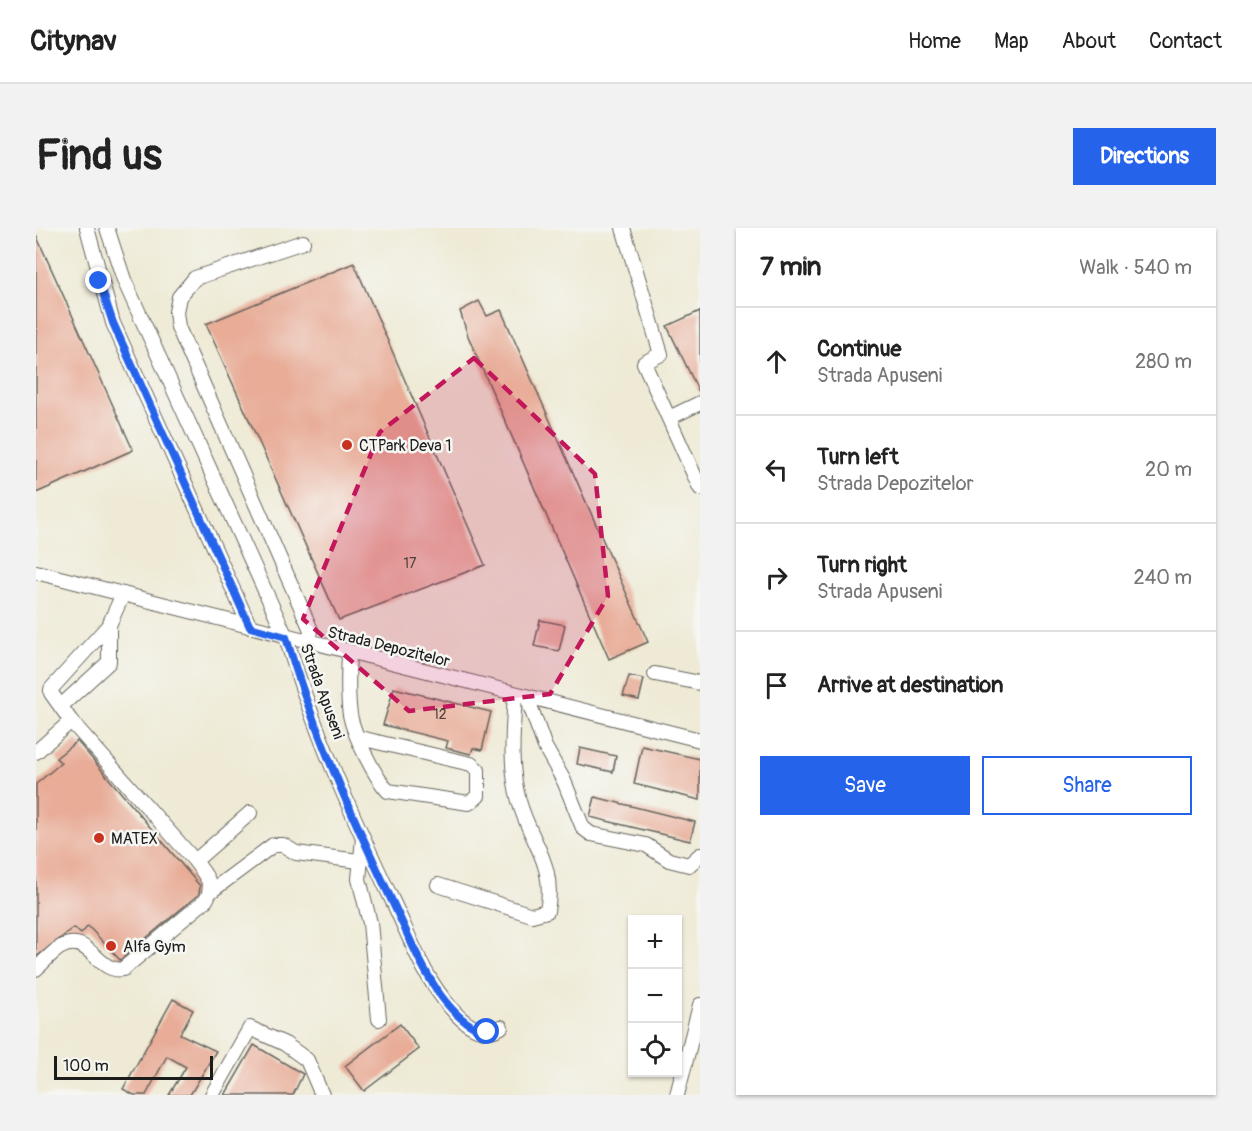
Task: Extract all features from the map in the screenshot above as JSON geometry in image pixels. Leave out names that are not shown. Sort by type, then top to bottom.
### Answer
[{"type":"street","points":[[87,228],[113,323],[250,627]]},
{"type":"street","name":"Strada Apuseni","points":[[107,228],[124,280],[286,637],[297,676],[363,838],[423,969],[441,996],[471,1026],[487,1032],[501,1027]]},
{"type":"street","points":[[622,228],[661,354],[644,363],[700,488]]},
{"type":"street","points":[[303,242],[195,278],[179,297],[176,312],[178,327],[311,630],[309,643]]},
{"type":"street","points":[[669,418],[700,404]]},
{"type":"street","name":"Strada Depozitelor","points":[[36,572],[309,643],[700,740]]},
{"type":"street","points":[[36,969],[59,948],[75,944],[86,946],[109,968],[123,969],[206,900],[210,892],[210,881],[195,861],[71,721],[51,693],[51,689],[109,625],[123,594]]},
{"type":"street","points":[[61,706],[109,662],[109,625]]},
{"type":"street","points":[[349,653],[351,716],[360,738],[380,783],[388,791],[469,803],[478,796],[478,770],[471,764],[360,738]]},
{"type":"street","points":[[655,674],[700,683]]},
{"type":"street","points":[[521,696],[564,781],[583,828],[591,834],[646,845],[669,860],[689,865],[700,855]]},
{"type":"street","points":[[438,885],[532,915],[547,911],[550,877],[519,802],[515,782],[512,748],[521,696]]},
{"type":"street","points":[[36,752],[71,721]]},
{"type":"street","points":[[195,861],[250,813]]},
{"type":"street","points":[[363,838],[359,879],[370,923],[379,1019]]},
{"type":"street","points":[[210,892],[273,845],[283,844],[296,853],[359,861]]},
{"type":"street","points":[[677,1095],[700,1005]]},
{"type":"street","points":[[212,1095],[250,1028],[285,1044],[306,1060],[322,1095]]},
{"type":"highlighted area","points":[[474,358],[595,474],[608,596],[550,694],[409,711],[303,619],[380,432]]},
{"type":"building","points":[[36,235],[133,450],[36,493]]},
{"type":"building","name":"CTPark Deva 1","points":[[354,263],[485,565],[339,620],[206,324]]},
{"type":"building","points":[[479,301],[487,316],[501,310],[648,642],[609,659],[468,336],[460,311]]},
{"type":"building","points":[[700,311],[700,394],[667,326]]},
{"type":"building","points":[[540,620],[565,625],[559,651],[534,646]]},
{"type":"building","points":[[629,676],[644,679],[639,700],[623,696]]},
{"type":"building","points":[[394,688],[491,712],[482,750],[473,748],[471,754],[446,748],[448,741],[383,725]]},
{"type":"building","name":"MATEX","points":[[77,741],[200,886],[199,894],[120,960],[88,926],[81,934],[74,928],[36,957],[36,784],[61,763],[56,758]]},
{"type":"building","points":[[642,746],[700,759],[700,800],[634,784]]},
{"type":"building","points":[[580,748],[616,756],[613,772],[577,764]]},
{"type":"building","points":[[595,797],[695,822],[690,841],[590,817]]},
{"type":"building","points":[[173,999],[193,1010],[180,1034],[216,1051],[190,1095],[169,1095],[186,1067],[167,1056],[146,1095],[134,1095],[123,1089]]},
{"type":"building","points":[[400,1024],[419,1049],[364,1091],[345,1066]]},
{"type":"building","points":[[254,1045],[303,1074],[293,1095],[225,1095]]},
{"type":"place","name":"CTPark Deva 1","points":[[347,445]]},
{"type":"place","name":"MATEX","points":[[99,838]]},
{"type":"place","name":"Alfa Gym","points":[[111,946]]},
{"type":"route","points":[[99,281],[113,323],[250,627],[286,637],[297,676],[363,838],[423,969],[458,1016],[471,1026],[487,1032]]}]
